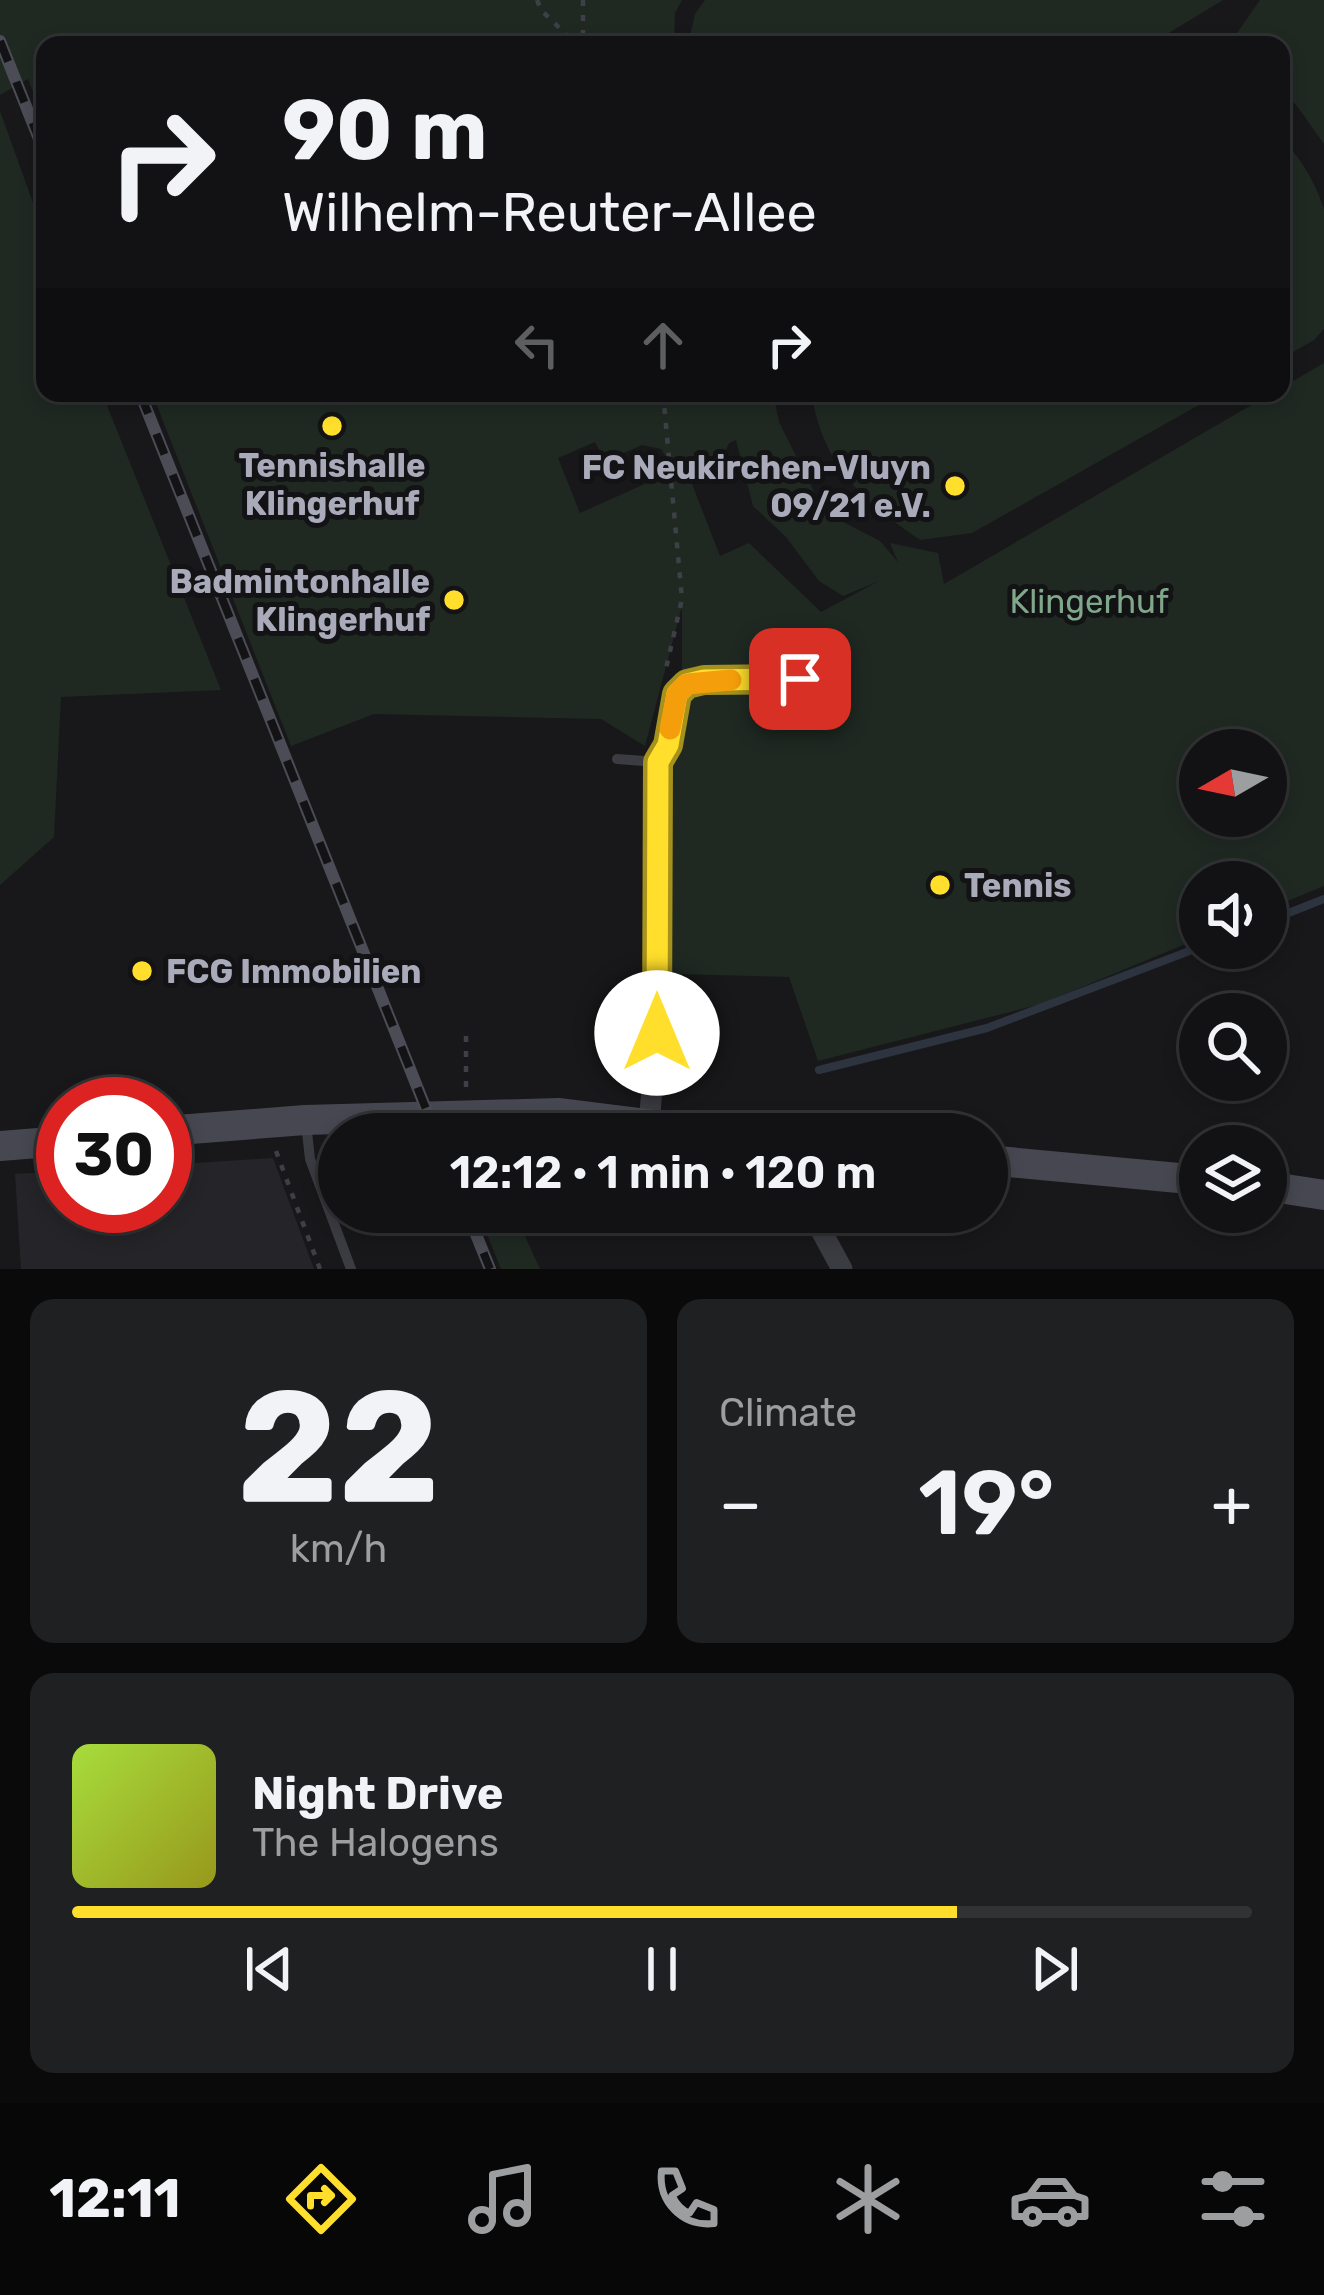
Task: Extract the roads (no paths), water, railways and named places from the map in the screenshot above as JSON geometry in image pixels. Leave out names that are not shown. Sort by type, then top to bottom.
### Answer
[{"type":"main road","points":[[192,1130],[318,1120]]},
{"type":"main road","points":[[0,1146],[36,1143]]},
{"type":"main road","points":[[1008,1162],[1179,1178]]},
{"type":"main road","points":[[1287,1189],[1324,1195]]},
{"type":"street","points":[[650,1113],[657,1033],[658,762],[668,745],[677,694],[687,684],[704,680],[800,679]]},
{"type":"street","points":[[822,1233],[842,1269]]},
{"type":"lane","points":[[617,759],[658,762]]},
{"type":"lane","points":[[621,1036],[657,1033]]},
{"type":"lane","points":[[305,1120],[310,1159],[351,1269]]},
{"type":"waterway","points":[[1287,914],[1324,899]]},
{"type":"waterway","points":[[819,1070],[987,1028],[1179,955]]},
{"type":"railway","points":[[0,41],[36,131]]},
{"type":"railway","points":[[144,402],[428,1113]]},
{"type":"railway","points":[[475,1233],[490,1269]]},
{"type":"place","name":"Tennishalle Klingerhuf","points":[[332,426]]},
{"type":"place","name":"FC Neukirchen-Vluyn 09/21 e.V.","points":[[955,486]]},
{"type":"place","name":"Badmintonhalle Klingerhuf","points":[[454,600]]},
{"type":"place","name":"Tennis","points":[[940,885]]},
{"type":"place","name":"FCG Immobilien","points":[[142,971]]},
{"type":"park label","name":"Klingerhuf","points":[[1089,601]]}]
